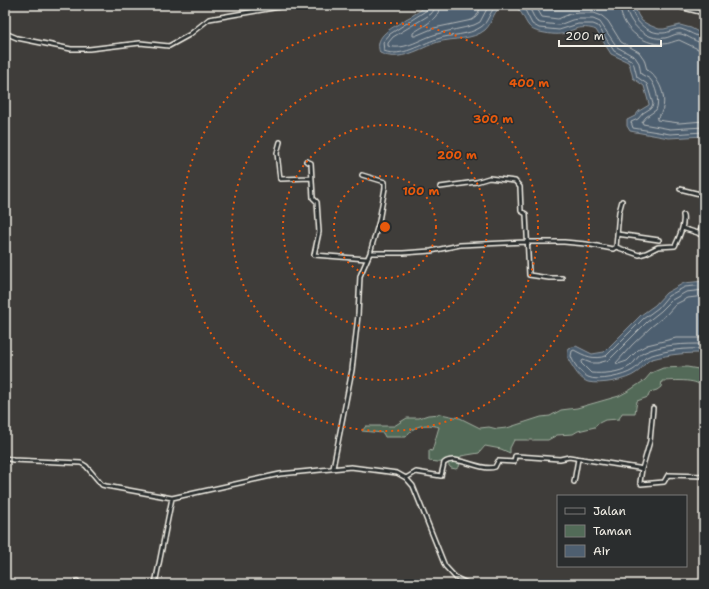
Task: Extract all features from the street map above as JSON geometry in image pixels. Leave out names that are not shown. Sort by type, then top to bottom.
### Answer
[{"type":"street","points":[[5,33],[17,38],[71,49],[89,49],[140,43],[169,46],[189,35],[209,19],[291,5]]},
{"type":"street","points":[[672,5],[704,13]]},
{"type":"street","points":[[280,142],[277,151],[280,179],[311,178]]},
{"type":"street","points":[[306,161],[311,162],[313,198],[317,202],[318,211],[318,239],[314,254],[367,259]]},
{"type":"street","points":[[333,468],[353,363],[360,276],[370,253],[385,188],[385,182],[362,175]]},
{"type":"street","points":[[440,187],[476,182],[489,178],[515,181],[520,187],[521,211],[526,214],[526,242],[529,275],[562,278]]},
{"type":"street","points":[[680,189],[704,195]]},
{"type":"street","points":[[616,247],[619,212],[622,201]]},
{"type":"street","points":[[370,253],[431,251],[460,245],[564,242],[613,249],[616,247],[639,255],[658,247],[676,246],[682,228],[684,218],[683,215]]},
{"type":"street","points":[[699,234],[704,221]]},
{"type":"street","points":[[682,228],[704,237]]},
{"type":"street","points":[[617,234],[659,240]]},
{"type":"street","points":[[653,408],[650,441],[640,482],[642,484],[664,482],[668,475],[704,476]]},
{"type":"street","points":[[406,478],[416,472],[441,476],[444,463],[449,461],[491,468],[495,467],[498,461],[514,462],[514,457],[516,456],[560,460],[569,457],[642,469]]},
{"type":"street","points":[[5,458],[16,460],[79,463],[86,466],[102,484],[106,486],[172,498],[280,474],[333,468],[359,468],[395,472],[406,478],[418,494],[445,566],[456,578],[469,584]]},
{"type":"street","points":[[574,482],[578,459]]},
{"type":"street","points":[[155,584],[172,498]]},
{"type":"green space","points":[[687,367],[704,370],[704,393],[702,387],[695,382],[662,381],[661,387],[650,392],[648,397],[637,401],[635,413],[622,413],[619,419],[605,420],[597,424],[595,427],[578,431],[573,434],[557,435],[548,440],[514,440],[510,448],[510,453],[501,449],[485,446],[479,453],[461,456],[459,467],[456,469],[451,468],[447,463],[429,461],[429,450],[432,451],[439,427],[429,425],[420,426],[412,430],[406,437],[385,437],[383,433],[362,431],[366,426],[394,426],[407,418],[419,418],[428,415],[441,414],[460,418],[480,428],[507,428],[541,417],[550,416],[561,410],[577,408],[619,396],[645,380],[651,373],[663,368]]},
{"type":"water","points":[[428,5],[634,5],[642,21],[649,25],[659,29],[680,25],[691,28],[704,35],[704,136],[669,138],[630,131],[627,126],[627,120],[635,116],[649,104],[644,86],[633,78],[628,62],[611,54],[594,29],[580,28],[558,34],[548,34],[536,31],[531,29],[517,8],[512,6],[501,7],[498,9],[488,27],[475,36],[438,42],[410,54],[387,56],[380,53],[379,41],[386,32]]},
{"type":"water","points":[[704,281],[704,353],[678,354],[652,359],[632,376],[620,380],[593,383],[581,378],[576,372],[568,358],[569,348],[576,346],[592,354],[604,352],[641,315],[655,305],[666,293],[684,283]]}]
